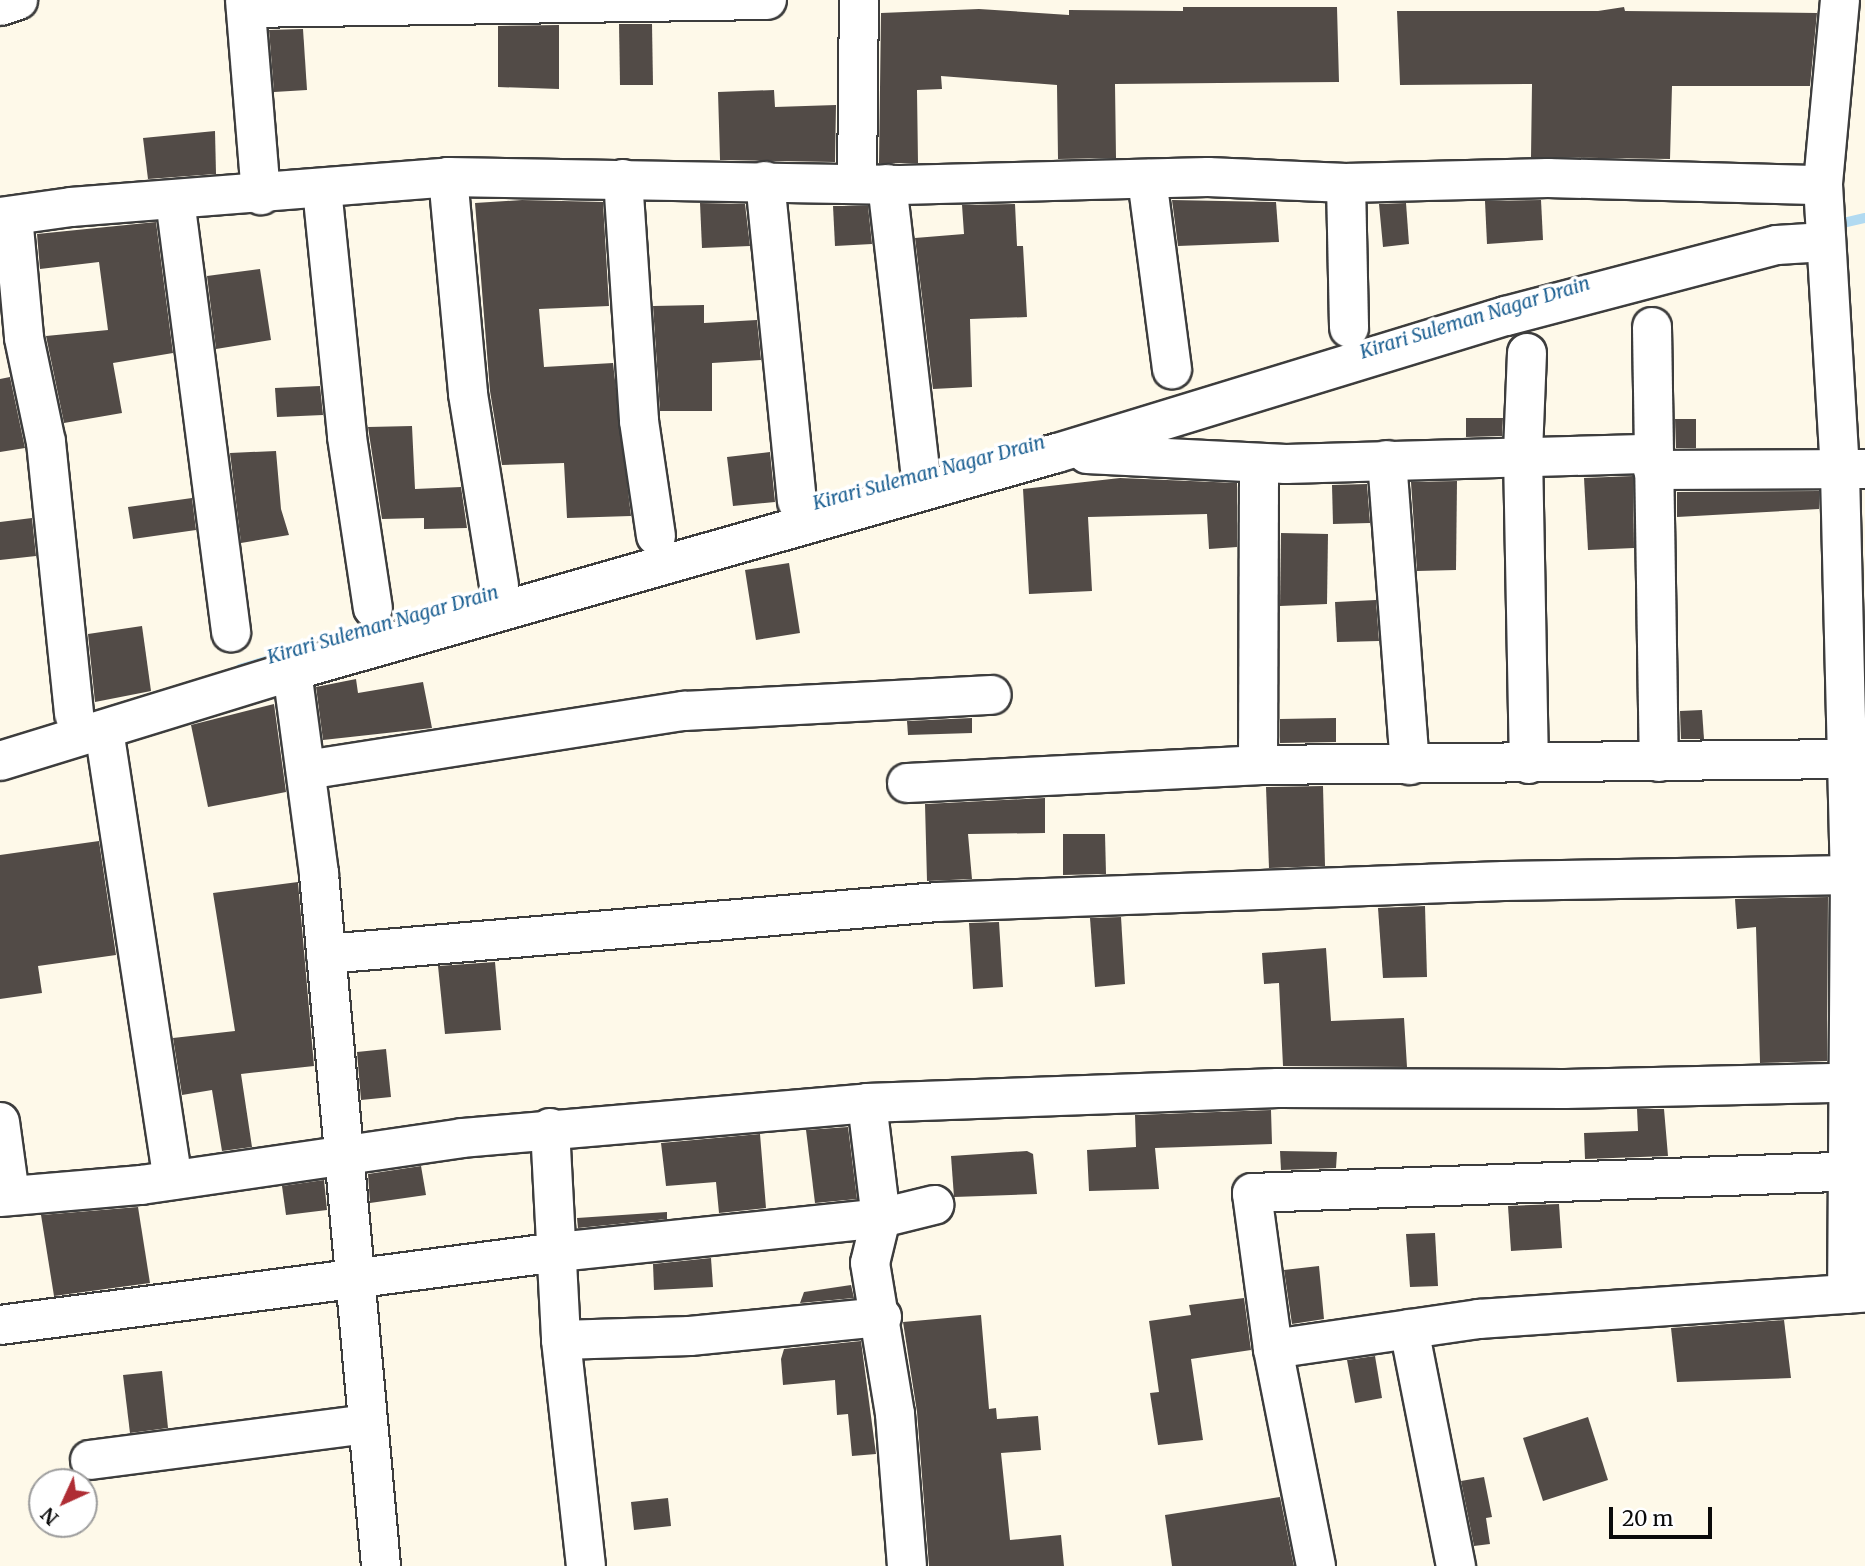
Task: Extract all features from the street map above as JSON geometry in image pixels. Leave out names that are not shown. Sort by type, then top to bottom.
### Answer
[{"type":"street","points":[[0,6],[18,0]]},
{"type":"street","points":[[261,195],[246,4],[767,0]]},
{"type":"street","points":[[859,0],[872,184],[920,468]]},
{"type":"street","points":[[1273,1349],[1479,1319],[1856,1294],[1858,875],[1846,759],[1853,471],[1824,219],[1849,83],[1840,0]]},
{"type":"street","points":[[173,1180],[89,722],[46,442],[24,338],[7,217],[448,177],[872,184],[1147,178],[1346,183],[1548,178],[1824,219]]},
{"type":"street","points":[[448,177],[468,394],[499,586]]},
{"type":"street","points":[[1147,178],[1172,369]]},
{"type":"street","points":[[623,179],[639,421],[656,536]]},
{"type":"street","points":[[765,181],[797,501]]},
{"type":"street","points":[[1346,183],[1349,328]]},
{"type":"street","points":[[322,189],[347,437],[373,608]]},
{"type":"street","points":[[175,200],[231,632]]},
{"type":"street","points":[[0,761],[89,722],[292,671],[1057,453],[1691,265],[1777,245],[1824,219]]},
{"type":"street","points":[[1653,327],[1659,762]]},
{"type":"street","points":[[1527,354],[1523,454],[1529,764]]},
{"type":"street","points":[[1057,453],[1259,463],[1523,454],[1853,471]]},
{"type":"street","points":[[1387,460],[1410,765]]},
{"type":"street","points":[[1258,765],[1259,463]]},
{"type":"street","points":[[292,671],[326,954],[381,1566]]},
{"type":"street","points":[[306,770],[684,711],[992,695]]},
{"type":"street","points":[[907,783],[1258,765],[1846,759]]},
{"type":"street","points":[[326,954],[937,902],[1503,881],[1858,875]]},
{"type":"street","points":[[0,1122],[5,1196],[173,1180],[550,1128],[867,1103],[1278,1088],[1565,1088],[1858,1082]]},
{"type":"street","points":[[867,1103],[881,1218],[870,1263],[882,1317],[895,1413],[907,1566]]},
{"type":"street","points":[[550,1128],[561,1340],[586,1566]]},
{"type":"street","points":[[1316,1566],[1273,1349],[1252,1193],[1857,1171]]},
{"type":"street","points":[[0,1325],[558,1252],[881,1218],[934,1205]]},
{"type":"street","points":[[561,1340],[690,1336],[882,1317]]},
{"type":"street","points":[[1409,1328],[1456,1566]]},
{"type":"street","points":[[90,1460],[368,1424]]},
{"type":"building","points":[[1183,7],[1337,7],[1339,82],[1115,84],[1116,158],[1058,159],[1057,85],[941,76],[942,89],[917,90],[918,163],[879,163],[881,13],[979,9],[1069,15],[1069,10],[1183,11]]},
{"type":"building","points":[[1624,7],[1625,11],[1817,13],[1810,86],[1672,86],[1670,159],[1531,157],[1532,84],[1400,85],[1397,11],[1598,11]]},
{"type":"building","points":[[619,24],[652,24],[653,85],[620,85]]},
{"type":"building","points":[[559,25],[559,89],[498,87],[498,26]]},
{"type":"building","points":[[303,29],[307,90],[274,92],[269,30]]},
{"type":"building","points":[[774,90],[775,107],[836,105],[835,162],[720,160],[718,92]]},
{"type":"building","points":[[215,131],[216,174],[148,179],[143,138]]},
{"type":"building","points":[[522,200],[603,202],[609,306],[539,309],[544,367],[613,363],[631,516],[567,518],[564,463],[502,465],[490,391],[475,203]]},
{"type":"building","points":[[1172,200],[1276,202],[1279,242],[1178,246]]},
{"type":"building","points":[[1541,200],[1543,240],[1487,244],[1485,201]]},
{"type":"building","points":[[700,203],[745,204],[750,246],[702,248]]},
{"type":"building","points":[[1406,203],[1409,244],[1383,247],[1379,204]]},
{"type":"building","points":[[1015,204],[1017,246],[1023,246],[1027,317],[970,319],[972,387],[933,389],[915,238],[964,234],[962,205]]},
{"type":"building","points":[[833,206],[868,206],[872,244],[835,246]]},
{"type":"building","points":[[156,222],[173,353],[113,363],[122,413],[64,423],[46,336],[108,330],[99,262],[40,269],[37,234]]},
{"type":"building","points":[[260,269],[271,340],[216,349],[207,276]]},
{"type":"building","points":[[704,305],[704,323],[757,320],[761,360],[712,363],[712,411],[660,411],[653,306]]},
{"type":"building","points":[[10,377],[25,448],[0,452],[0,379]]},
{"type":"building","points":[[320,386],[323,415],[277,417],[275,388]]},
{"type":"building","points":[[1466,418],[1503,418],[1502,436],[1466,437]]},
{"type":"building","points":[[1675,419],[1696,419],[1696,448],[1676,448]]},
{"type":"building","points":[[412,426],[415,489],[461,487],[467,528],[424,529],[424,518],[382,519],[368,427]]},
{"type":"building","points":[[276,451],[281,509],[289,535],[241,543],[230,453]]},
{"type":"building","points":[[770,452],[775,502],[733,506],[727,457]]},
{"type":"building","points":[[1633,476],[1634,548],[1588,550],[1584,478]]},
{"type":"building","points":[[1120,478],[1237,483],[1237,547],[1209,549],[1207,514],[1088,517],[1092,591],[1029,594],[1023,489]]},
{"type":"building","points":[[1457,481],[1456,570],[1417,571],[1411,482]]},
{"type":"building","points":[[1367,484],[1370,523],[1333,524],[1332,485]]},
{"type":"building","points":[[1819,491],[1819,509],[1677,517],[1677,492]]},
{"type":"building","points":[[192,498],[196,530],[133,539],[128,507]]},
{"type":"building","points":[[32,518],[36,556],[0,560],[0,522]]},
{"type":"building","points":[[1281,533],[1328,534],[1327,604],[1280,606]]},
{"type":"building","points":[[789,563],[800,633],[756,640],[745,570]]},
{"type":"building","points":[[1376,600],[1379,641],[1337,642],[1335,602]]},
{"type":"building","points":[[142,626],[151,691],[95,702],[88,634]]},
{"type":"building","points":[[356,679],[358,693],[423,682],[432,728],[323,740],[316,687]]},
{"type":"building","points":[[274,704],[286,792],[208,807],[191,725]]},
{"type":"building","points":[[1702,710],[1704,739],[1681,739],[1680,711]]},
{"type":"building","points":[[972,718],[972,733],[908,735],[907,721]]},
{"type":"building","points":[[1336,718],[1336,742],[1280,743],[1280,719]]},
{"type":"building","points":[[1323,786],[1325,866],[1269,868],[1266,787]]},
{"type":"building","points":[[1045,798],[1045,833],[968,834],[972,879],[927,881],[925,804]]},
{"type":"building","points":[[1063,834],[1105,834],[1106,874],[1063,875]]},
{"type":"building","points":[[99,841],[116,955],[38,966],[42,993],[0,999],[0,855]]},
{"type":"building","points":[[298,882],[314,1066],[241,1074],[252,1147],[222,1151],[212,1090],[182,1095],[173,1038],[235,1031],[213,893]]},
{"type":"building","points":[[1828,897],[1827,1061],[1760,1063],[1756,927],[1737,929],[1735,899]]},
{"type":"building","points":[[1425,906],[1427,977],[1383,978],[1378,908]]},
{"type":"building","points":[[1121,917],[1125,984],[1095,987],[1090,918]]},
{"type":"building","points":[[999,922],[1003,987],[973,989],[969,923]]},
{"type":"building","points":[[1326,948],[1331,1021],[1404,1018],[1407,1067],[1283,1066],[1279,983],[1264,984],[1262,953]]},
{"type":"building","points":[[495,962],[501,1030],[445,1034],[438,966]]},
{"type":"building","points":[[386,1049],[391,1097],[361,1100],[357,1052]]},
{"type":"building","points":[[1637,1109],[1664,1109],[1668,1156],[1585,1159],[1584,1133],[1638,1131]]},
{"type":"building","points":[[1271,1110],[1272,1144],[1155,1148],[1159,1189],[1089,1191],[1087,1150],[1136,1147],[1135,1115]]},
{"type":"building","points":[[848,1127],[857,1199],[815,1203],[806,1130]]},
{"type":"building","points":[[760,1134],[766,1208],[719,1213],[716,1182],[666,1186],[661,1143]]},
{"type":"building","points":[[1027,1151],[1033,1154],[1037,1194],[954,1197],[951,1156]]},
{"type":"building","points":[[1280,1151],[1337,1152],[1336,1168],[1281,1170]]},
{"type":"building","points":[[421,1166],[426,1195],[370,1203],[368,1174]]},
{"type":"building","points":[[324,1180],[327,1210],[286,1215],[282,1186]]},
{"type":"building","points":[[1559,1204],[1562,1248],[1511,1251],[1508,1206]]},
{"type":"building","points":[[138,1207],[150,1283],[54,1296],[41,1215]]},
{"type":"building","points":[[667,1212],[667,1219],[578,1228],[577,1218]]},
{"type":"building","points":[[1435,1233],[1438,1286],[1410,1287],[1406,1234]]},
{"type":"building","points":[[711,1258],[713,1287],[654,1290],[653,1264]]},
{"type":"building","points":[[1319,1266],[1324,1319],[1292,1324],[1284,1270]]},
{"type":"building","points":[[851,1285],[854,1298],[800,1303],[804,1292]]},
{"type":"building","points":[[1244,1298],[1251,1350],[1191,1359],[1203,1440],[1158,1445],[1150,1393],[1159,1392],[1149,1321],[1191,1315],[1189,1305]]},
{"type":"building","points":[[981,1315],[989,1409],[996,1408],[997,1419],[1038,1416],[1041,1450],[1001,1453],[1010,1540],[1061,1535],[1064,1566],[929,1566],[917,1412],[903,1322]]},
{"type":"building","points":[[1784,1320],[1791,1378],[1677,1382],[1671,1328]]},
{"type":"building","points":[[861,1341],[876,1454],[852,1456],[848,1414],[837,1415],[835,1380],[783,1385],[781,1359],[784,1349]]},
{"type":"building","points":[[1375,1356],[1382,1398],[1355,1403],[1347,1360]]},
{"type":"building","points":[[162,1371],[168,1428],[130,1433],[123,1375]]},
{"type":"building","points":[[1588,1417],[1608,1480],[1543,1501],[1523,1438]]},
{"type":"building","points":[[1484,1477],[1492,1517],[1486,1518],[1490,1544],[1474,1546],[1461,1481]]},
{"type":"building","points":[[1280,1497],[1294,1566],[1172,1566],[1165,1515]]},
{"type":"building","points":[[668,1498],[671,1526],[634,1530],[631,1502]]},
{"type":"waterway","name":"Kirari Suleman Nagar Drain","points":[[1830,226],[1865,218]]},
{"type":"waterway","name":"Kirari Suleman Nagar Drain","points":[[240,669],[382,626]]}]
